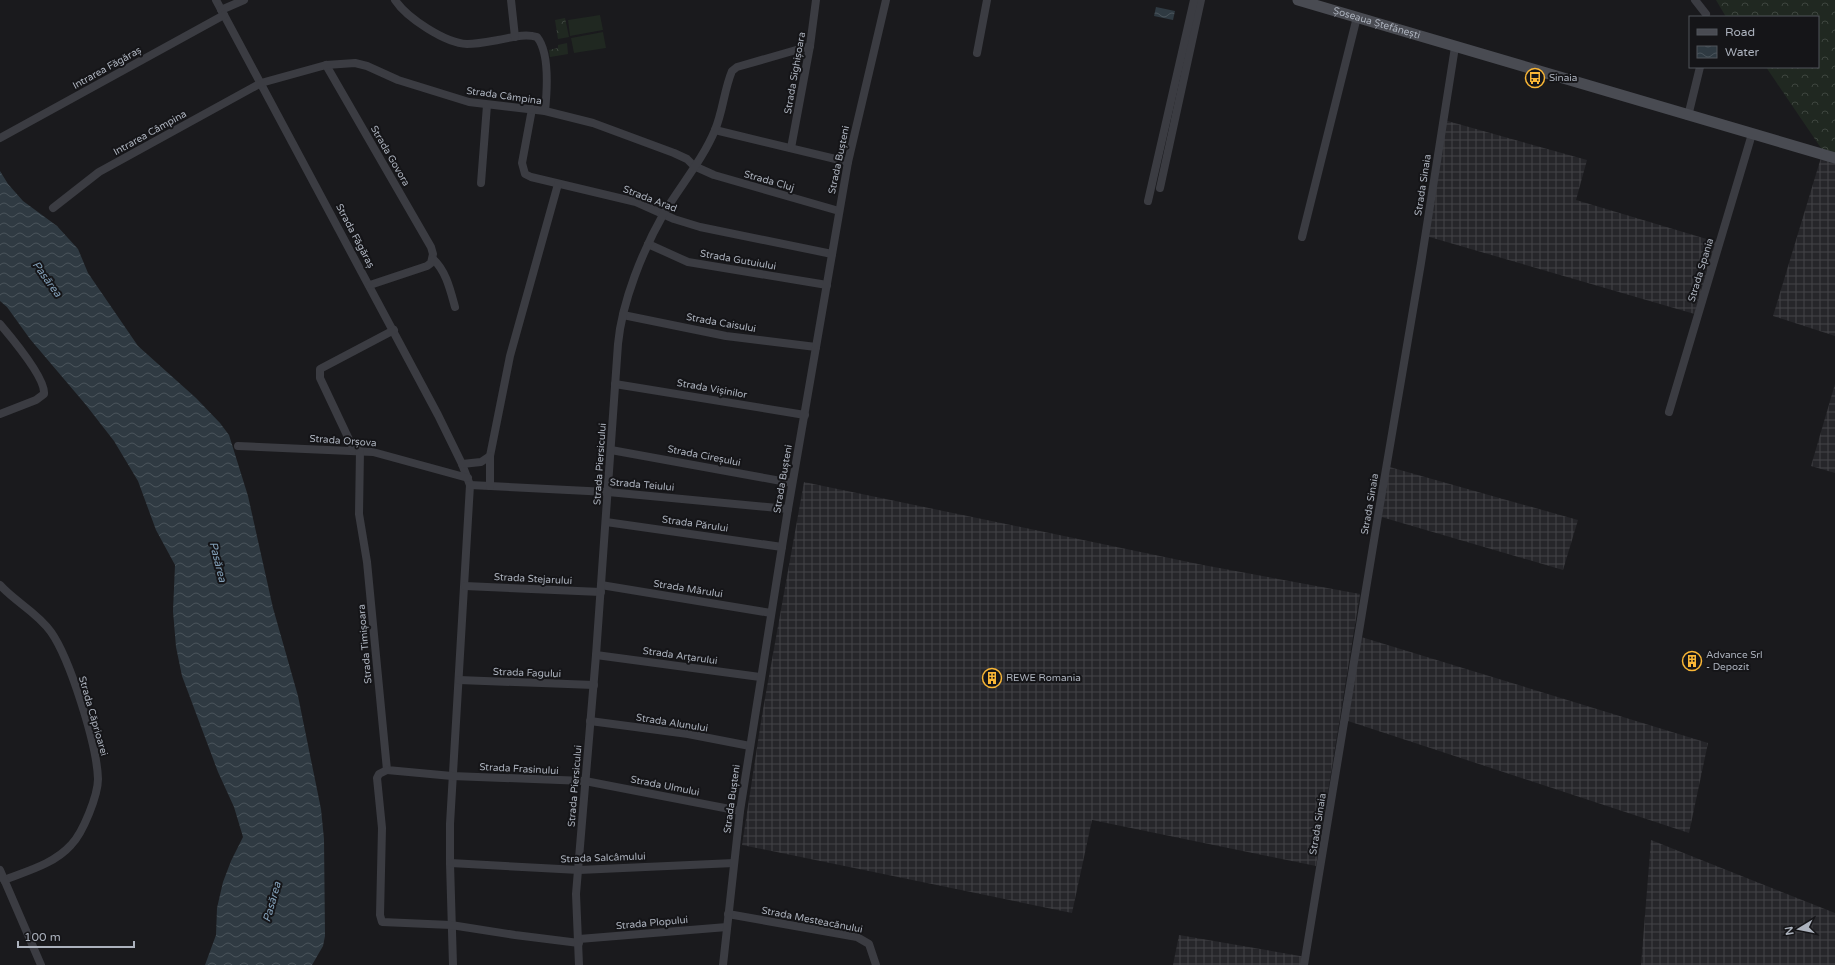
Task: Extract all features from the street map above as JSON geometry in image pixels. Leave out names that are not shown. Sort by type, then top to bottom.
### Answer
[{"type":"main road","name":"Șoseaua Ștefănești","points":[[1298,0],[1688,116],[1835,158]]},
{"type":"street","name":"Strada Făgăraș","points":[[216,0],[394,330],[462,464],[469,482]]},
{"type":"street","name":"Intrarea Făgăraș","points":[[0,138],[244,0]]},
{"type":"street","points":[[395,0],[403,11],[421,25],[458,42],[477,43],[531,35],[539,40],[544,55],[547,86],[545,111]]},
{"type":"street","points":[[511,0],[516,37]]},
{"type":"street","name":"Strada Sighișoara","points":[[791,148],[810,46],[816,0]]},
{"type":"street","name":"Strada Bușteni","points":[[723,965],[740,810],[792,483],[848,162],[886,0]]},
{"type":"street","points":[[977,53],[986,0]]},
{"type":"street","points":[[1148,201],[1194,0]]},
{"type":"street","points":[[1160,188],[1201,0]]},
{"type":"street","points":[[1696,0],[1706,16]]},
{"type":"street","points":[[1704,0],[1706,16]]},
{"type":"street","points":[[1302,236],[1357,18]]},
{"type":"street","name":"Strada Piersicului","points":[[579,965],[576,894],[594,685],[618,336],[623,315],[648,244],[664,214],[715,130],[730,76],[734,68],[810,46]]},
{"type":"street","name":"Strada Sinaia","points":[[1304,965],[1456,47]]},
{"type":"street","name":"Strada Câmpina","points":[[261,83],[326,65],[355,63],[367,66],[398,80],[469,102],[545,111],[578,119],[674,152],[687,159],[694,166]]},
{"type":"street","name":"Strada Govora","points":[[326,65],[431,247],[433,258],[438,263],[445,276],[455,307]]},
{"type":"street","points":[[1688,116],[1700,68]]},
{"type":"street","name":"Intrarea Câmpina","points":[[53,208],[99,172],[261,83]]},
{"type":"street","points":[[481,183],[487,105]]},
{"type":"street","name":"Strada Arad","points":[[532,109],[522,163],[525,174],[531,177],[636,202],[674,219],[700,227],[832,254]]},
{"type":"street","points":[[715,130],[848,162]]},
{"type":"street","name":"Strada Spania","points":[[1669,412],[1752,134]]},
{"type":"street","name":"Strada Cluj","points":[[694,166],[721,177],[840,211]]},
{"type":"street","points":[[490,486],[490,456],[510,356],[558,184]]},
{"type":"street","name":"Strada Gutuiului","points":[[648,244],[688,262],[827,285]]},
{"type":"street","points":[[370,285],[427,266],[433,258]]},
{"type":"street","name":"Strada Caisului","points":[[623,315],[726,336],[816,347]]},
{"type":"street","points":[[0,324],[42,381],[44,394],[36,400],[0,414]]},
{"type":"street","name":"Strada Timișoara","points":[[387,770],[367,562],[359,514],[357,450],[320,378],[320,369],[394,330]]},
{"type":"street","name":"Strada Vișinilor","points":[[615,384],[805,415]]},
{"type":"street","name":"Strada Orșova","points":[[238,446],[357,450],[373,452],[469,482]]},
{"type":"street","name":"Strada Cireșului","points":[[611,450],[792,483]]},
{"type":"street","points":[[462,464],[481,462],[490,456]]},
{"type":"street","points":[[453,965],[450,863],[452,776],[465,586],[469,482]]},
{"type":"street","name":"Strada Teiului","points":[[469,482],[490,486],[608,492],[788,509]]},
{"type":"street","name":"Strada Părului","points":[[606,522],[782,547]]},
{"type":"street","name":"Strada Căprioarei","points":[[0,585],[7,593],[39,617],[52,632],[72,676],[88,727],[98,780],[93,802],[72,845],[47,863],[4,880]]},
{"type":"street","name":"Strada Stejarului","points":[[465,586],[601,589]]},
{"type":"street","name":"Strada Mărului","points":[[601,589],[771,613]]},
{"type":"street","name":"Strada Arțarului","points":[[596,655],[760,677]]},
{"type":"street","name":"Strada Fagului","points":[[459,680],[594,685]]},
{"type":"street","name":"Strada Alunului","points":[[590,721],[688,734],[750,746]]},
{"type":"street","points":[[387,770],[452,776]]},
{"type":"street","name":"Strada Plopului","points":[[387,770],[379,774],[376,778],[382,828],[380,920],[382,922],[452,925],[515,935],[579,941],[727,927]]},
{"type":"street","name":"Strada Frasinului","points":[[452,776],[585,782]]},
{"type":"street","name":"Strada Ulmului","points":[[585,782],[740,810]]},
{"type":"street","name":"Strada Salcâmului","points":[[450,863],[578,870],[734,863]]},
{"type":"street","points":[[0,870],[41,965]]},
{"type":"street","name":"Strada Mesteacănului","points":[[728,914],[857,937],[869,944],[876,965]]},
{"type":"shaded area","points":[[1444,120],[1587,160],[1576,200],[1720,243],[1698,315],[1426,236]]},
{"type":"shaded area","points":[[1823,151],[1835,154],[1835,336],[1773,316]]},
{"type":"shaded area","points":[[1835,384],[1835,473],[1811,466]]},
{"type":"shaded area","points":[[1386,466],[1578,520],[1563,570],[1378,516]]},
{"type":"shaded area","points":[[804,482],[1203,565],[1360,594],[1316,866],[1092,820],[1072,913],[742,845],[762,715]]},
{"type":"shaded area","points":[[1358,636],[1708,743],[1689,833],[1345,720]]},
{"type":"shaded area","points":[[1651,840],[1835,913],[1835,965],[1641,965]]},
{"type":"shaded area","points":[[1179,935],[1306,957],[1304,965],[1173,965]]},
{"type":"green space","points":[[1716,0],[1835,0],[1835,154],[1823,151],[1767,68],[1819,68],[1819,16],[1725,16]]},
{"type":"green space","points":[[600,15],[603,30],[570,36],[568,20]]},
{"type":"green space","points":[[565,18],[569,37],[558,39],[555,20]]},
{"type":"green space","points":[[603,32],[606,48],[574,53],[571,38]]},
{"type":"green space","points":[[567,43],[568,54],[550,57],[549,50],[558,48],[558,45]]},
{"type":"water","points":[[1156,7],[1175,11],[1173,20],[1154,16]]},
{"type":"water","name":"Pasărea","points":[[0,171],[8,184],[23,201],[57,226],[78,249],[88,273],[138,346],[196,398],[220,423],[229,435],[248,496],[273,608],[298,696],[321,809],[324,839],[325,936],[323,946],[312,965],[205,965],[216,935],[217,908],[223,882],[231,861],[243,837],[234,807],[218,772],[182,676],[176,647],[173,611],[175,565],[156,530],[138,481],[114,441],[86,405],[30,339],[7,307],[0,301]]},
{"type":"place","name":"Sinaia","points":[[1535,78]]},
{"type":"place","name":"Advance Srl - Depozit","points":[[1692,661]]},
{"type":"place","name":"REWE Romania","points":[[992,678]]}]
